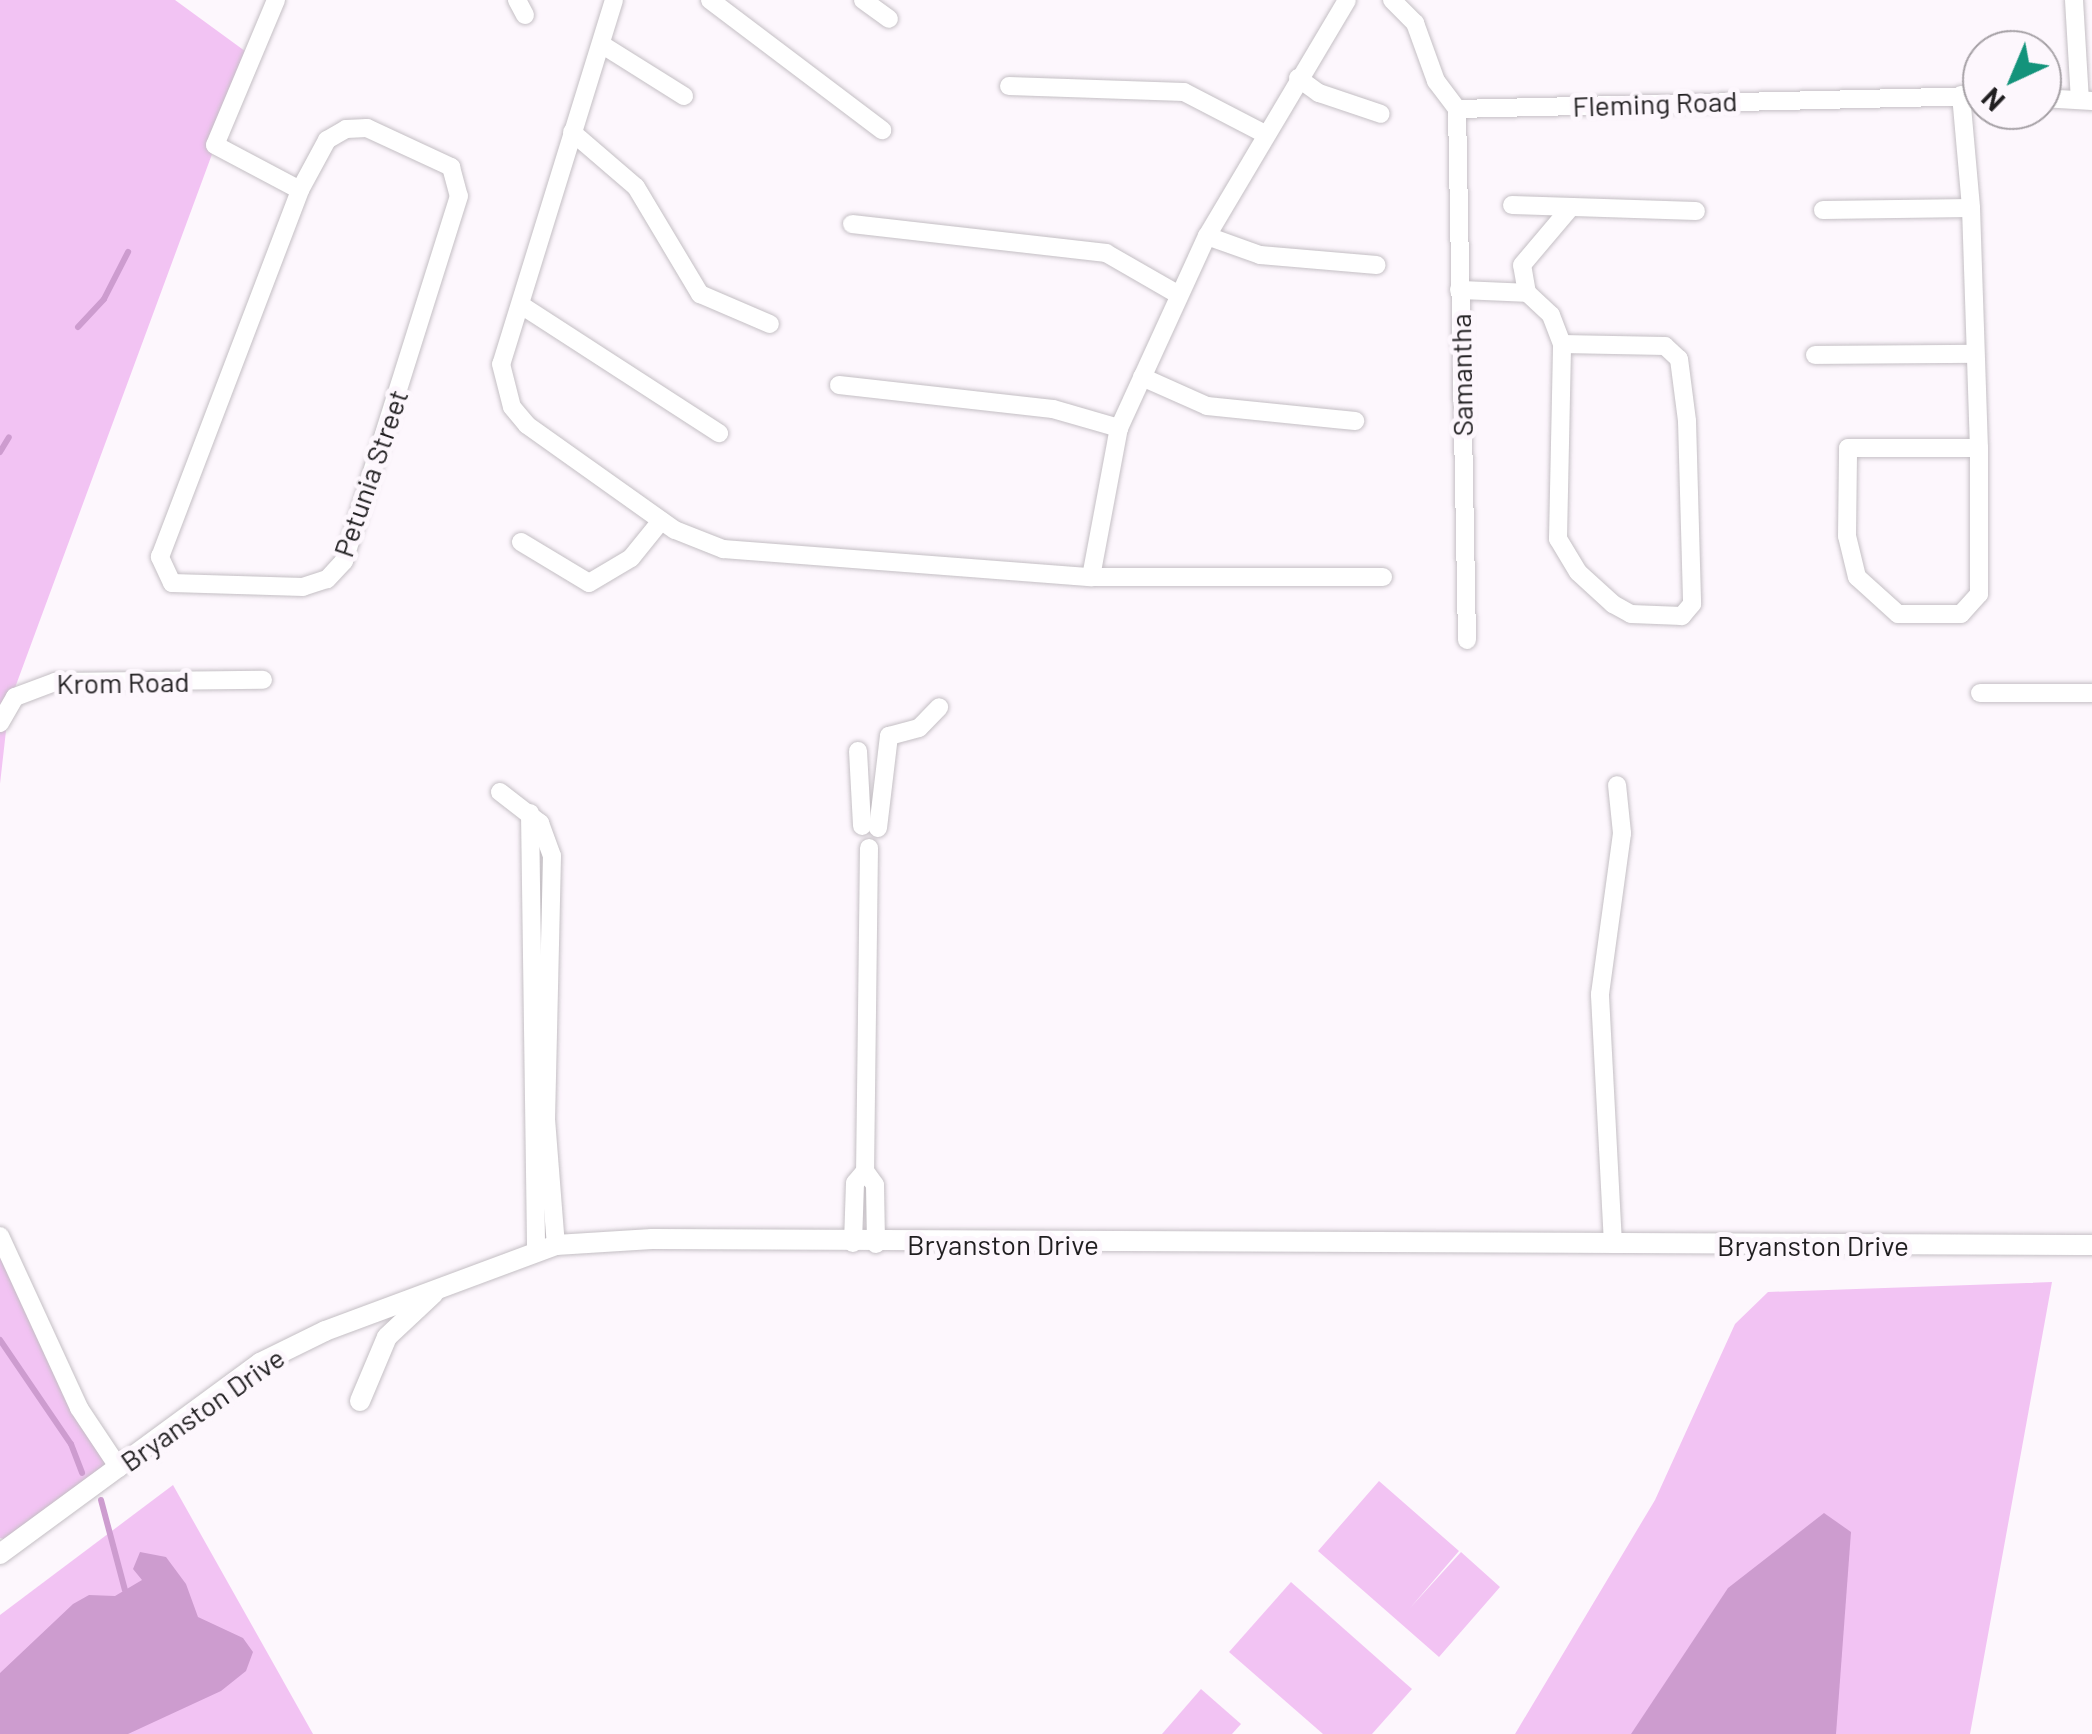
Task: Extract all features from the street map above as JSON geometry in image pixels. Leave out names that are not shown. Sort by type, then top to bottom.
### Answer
[{"type":"street","points":[[276,0],[215,145],[300,190]]},
{"type":"street","points":[[614,0],[502,364],[512,408],[661,521],[742,552],[1090,578],[1382,577]]},
{"type":"street","points":[[710,0],[882,130]]},
{"type":"street","points":[[864,0],[889,18]]},
{"type":"street","points":[[1090,578],[1119,428],[1207,236],[1263,133],[1347,0]]},
{"type":"street","points":[[1392,0],[1416,23],[1436,81],[1457,109]]},
{"type":"street","points":[[2074,0],[2086,100]]},
{"type":"street","points":[[601,44],[684,96]]},
{"type":"street","points":[[1298,78],[1319,93],[1382,114]]},
{"type":"street","points":[[1009,86],[1184,92],[1263,133]]},
{"type":"street","points":[[1961,95],[1971,208],[1979,448],[1978,601],[1961,614],[1898,614],[1857,577],[1847,536],[1848,448],[1979,448]]},
{"type":"street","name":"Fleming Road","points":[[1457,109],[1961,95]]},
{"type":"street","name":"Samantha","points":[[1457,109],[1467,640]]},
{"type":"street","name":"Petunia Street","points":[[356,126],[451,168],[459,196],[344,561],[326,579],[303,587],[172,583],[160,556],[300,190],[327,140],[356,126]]},
{"type":"street","points":[[572,132],[636,187],[700,294],[770,324]]},
{"type":"street","points":[[1512,205],[1696,211]]},
{"type":"street","points":[[1562,344],[1665,346],[1679,359],[1692,604],[1682,616],[1631,614],[1597,592],[1563,553],[1556,528],[1562,344],[1550,315],[1527,293],[1522,264],[1529,250],[1571,206]]},
{"type":"street","points":[[1823,210],[1971,208]]},
{"type":"street","points":[[852,224],[1106,253],[1179,295]]},
{"type":"street","points":[[1207,236],[1260,255],[1377,265]]},
{"type":"street","points":[[1460,290],[1527,293]]},
{"type":"street","points":[[522,304],[719,433]]},
{"type":"street","points":[[1815,355],[1974,354]]},
{"type":"street","points":[[1142,377],[1207,406],[1355,421]]},
{"type":"street","points":[[839,386],[1053,409],[1119,428]]},
{"type":"street","points":[[520,542],[589,583],[631,558],[661,521]]},
{"type":"street","name":"Krom Road","points":[[0,723],[15,697],[54,682],[263,680]]},
{"type":"street","points":[[1980,692],[2092,693]]},
{"type":"street","points":[[876,1244],[876,1185],[865,1171],[869,848],[858,841],[870,827],[889,736],[919,728],[939,706]]},
{"type":"street","points":[[858,751],[870,827]]},
{"type":"street","points":[[1613,1244],[1600,994],[1622,833],[1616,785]]},
{"type":"street","points":[[500,792],[530,814],[546,834],[552,856],[546,1249]]},
{"type":"street","points":[[853,1243],[855,1183],[865,1171]]},
{"type":"street","points":[[0,1236],[79,1408],[119,1468]]},
{"type":"street","name":"Bryanston Drive","points":[[0,1554],[260,1363],[443,1285],[546,1249],[638,1239],[876,1244],[2092,1245]]},
{"type":"street","points":[[360,1401],[386,1337],[443,1285]]},
{"type":"shaded area","points":[[0,0],[175,0],[249,54],[9,704],[0,784]]},
{"type":"shaded area","points":[[0,1233],[116,1463],[11,1541],[0,1538]]},
{"type":"shaded area","points":[[2052,1282],[1970,1734],[1515,1734],[1655,1500],[1735,1324],[1768,1292]]},
{"type":"shaded area","points":[[1379,1481],[1459,1551],[1410,1608],[1461,1552],[1500,1587],[1439,1657],[1318,1551]]},
{"type":"shaded area","points":[[173,1485],[313,1734],[0,1734],[0,1615]]},
{"type":"shaded area","points":[[1824,1513],[1851,1532],[1836,1734],[1631,1734],[1728,1588]]},
{"type":"shaded area","points":[[140,1552],[166,1557],[186,1584],[198,1617],[243,1638],[253,1652],[246,1671],[221,1691],[128,1734],[0,1734],[0,1673],[73,1604],[89,1595],[115,1596],[142,1580],[133,1569]]},
{"type":"shaded area","points":[[1291,1582],[1412,1689],[1372,1734],[1323,1734],[1229,1652]]},
{"type":"shaded area","points":[[1201,1689],[1241,1724],[1232,1734],[1162,1734]]},
{"type":"waterway","points":[[78,327],[104,299],[128,252]]},
{"type":"waterway","points":[[0,452],[9,437]]},
{"type":"waterway","points":[[0,1340],[71,1444],[82,1473]]},
{"type":"waterway","points":[[101,1500],[125,1590]]}]
